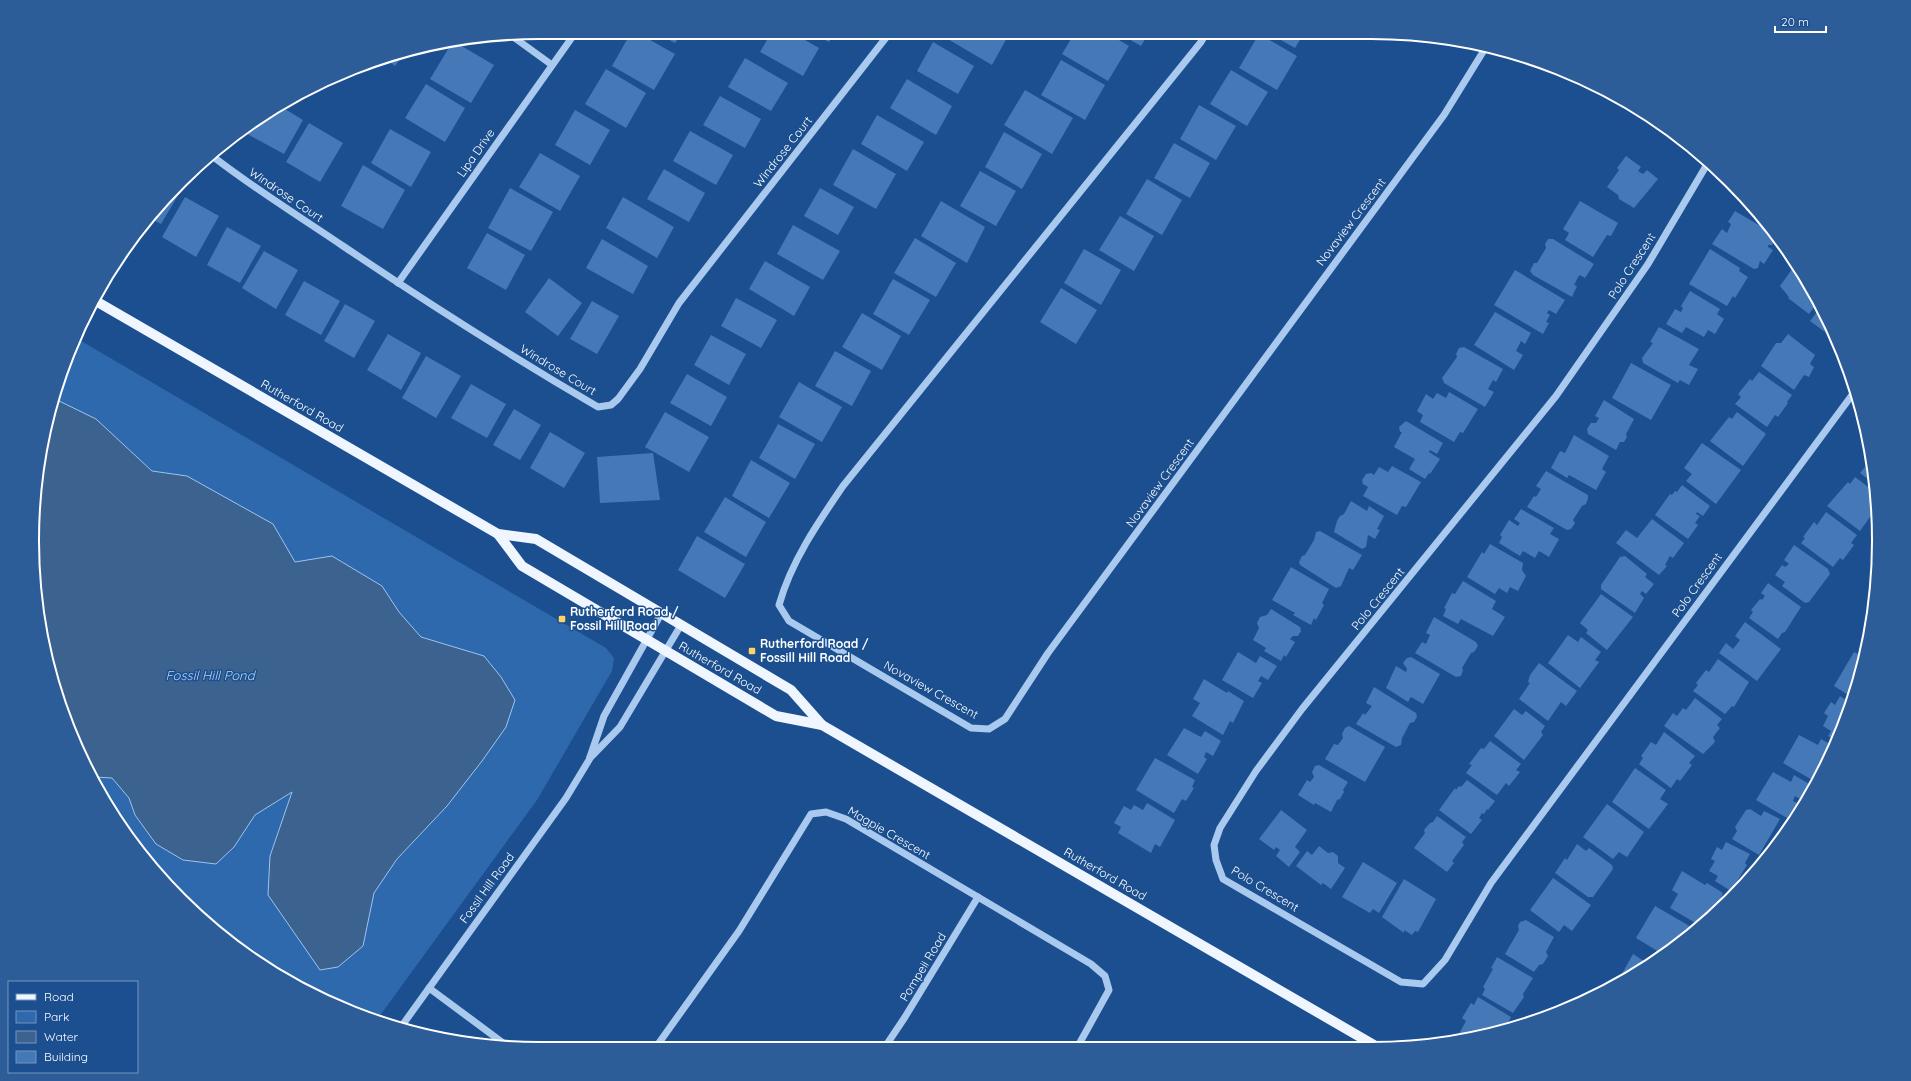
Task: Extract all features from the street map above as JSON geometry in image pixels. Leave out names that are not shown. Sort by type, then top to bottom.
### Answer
[{"type":"main road","name":"Rutherford Road","points":[[99,303],[498,534],[536,539],[791,690],[822,725],[1369,1042]]},
{"type":"main road","name":"Rutherford Road","points":[[498,534],[522,566],[646,640],[776,716],[822,725]]},
{"type":"street","name":"Lipa Drive","points":[[398,283],[571,39]]},
{"type":"street","name":"Windrose Court","points":[[216,159],[238,176],[398,283],[508,353],[598,407],[611,405],[618,399],[640,369],[679,303],[885,39]]},
{"type":"street","name":"Novaview Crescent","points":[[1203,39],[842,486],[816,525],[785,582],[778,605],[789,621],[971,728],[989,729],[1005,719],[1074,618],[1444,115],[1483,52]]},
{"type":"street","points":[[517,40],[552,65]]},
{"type":"street","name":"Polo Crescent","points":[[1705,167],[1648,264],[1556,396],[1302,709],[1256,771],[1220,828],[1214,845],[1216,860],[1223,879],[1401,982],[1422,984],[1445,960],[1491,884],[1851,397]]},
{"type":"street","name":"Fossil Hill Road","points":[[589,760],[604,716],[661,614]]},
{"type":"street","name":"Fossil Hill Road","points":[[403,1023],[566,798],[589,760],[620,727],[681,625]]},
{"type":"street","name":"Magpie Crescent","points":[[660,1042],[739,931],[811,814],[826,812],[846,819],[1091,964],[1105,976],[1109,990],[1080,1042]]},
{"type":"street","name":"Pompeii Road","points":[[888,1042],[913,1005],[978,897]]},
{"type":"street","points":[[429,988],[500,1040]]},
{"type":"green space","name":"Fossil Hill Pond","points":[[81,341],[606,648],[614,658],[612,671],[537,800],[380,1015],[349,1004],[290,975],[235,938],[210,918],[186,895],[163,871],[143,846],[106,791],[77,732],[56,670],[49,638],[43,606],[40,573],[39,540],[43,475],[56,411],[66,379]]},
{"type":"water","name":"Fossil Hill Pond","points":[[59,401],[96,419],[152,471],[187,476],[273,524],[295,562],[332,556],[382,586],[399,612],[421,637],[484,656],[501,677],[515,700],[506,727],[482,761],[447,806],[397,859],[374,893],[363,946],[338,967],[320,970],[268,895],[270,856],[292,792],[255,815],[234,847],[216,864],[183,860],[156,844],[135,815],[129,798],[112,778],[99,777],[77,732],[56,670],[43,606],[40,573],[40,508],[43,475]]},
{"type":"building","points":[[627,39],[648,39],[675,54],[654,90],[612,66]]},
{"type":"building","points":[[668,39],[678,39],[675,43]]},
{"type":"building","points":[[768,39],[803,39],[819,48],[803,76],[760,52]]},
{"type":"building","points":[[823,39],[831,39],[829,42]]},
{"type":"building","points":[[948,39],[1006,39],[992,65]]},
{"type":"building","points":[[1071,39],[1117,39],[1129,46],[1108,81],[1062,54]]},
{"type":"building","points":[[1129,39],[1145,39],[1141,46]]},
{"type":"building","points":[[1256,39],[1268,39],[1297,56],[1277,90],[1239,68]]},
{"type":"building","points":[[1279,39],[1300,39],[1295,48]]},
{"type":"building","points":[[933,42],[974,66],[958,94],[917,71]]},
{"type":"building","points":[[461,46],[494,65],[471,103],[430,79],[449,48]]},
{"type":"building","points":[[745,58],[788,83],[771,111],[728,87]]},
{"type":"building","points":[[400,60],[395,66],[390,62]]},
{"type":"building","points":[[1061,60],[1105,85],[1085,120],[1041,95]]},
{"type":"building","points":[[606,69],[646,93],[626,128],[585,104]]},
{"type":"building","points":[[1231,70],[1268,92],[1247,126],[1210,104]]},
{"type":"building","points":[[907,79],[952,106],[936,135],[890,108]]},
{"type":"building","points":[[426,84],[465,108],[445,142],[405,118]]},
{"type":"building","points":[[1025,90],[1073,118],[1052,154],[1004,125]]},
{"type":"building","points":[[720,96],[761,119],[745,148],[703,125]]},
{"type":"building","points":[[1199,105],[1236,126],[1216,160],[1180,139]]},
{"type":"building","points":[[285,109],[303,120],[284,154],[247,134]]},
{"type":"building","points":[[575,110],[610,130],[590,165],[555,145]]},
{"type":"building","points":[[877,115],[924,142],[907,171],[861,144]]},
{"type":"building","points":[[309,123],[343,143],[320,182],[286,162]]},
{"type":"building","points":[[390,129],[431,152],[411,187],[371,163]]},
{"type":"building","points":[[690,131],[733,155],[716,185],[673,161]]},
{"type":"building","points":[[1004,132],[1042,154],[1022,189],[985,167]]},
{"type":"building","points":[[1174,143],[1210,163],[1190,198],[1154,178]]},
{"type":"building","points":[[853,149],[896,174],[876,209],[833,185]]},
{"type":"building","points":[[540,153],[580,176],[560,211],[519,187]]},
{"type":"building","points":[[1626,156],[1641,167],[1638,171],[1643,174],[1647,170],[1658,179],[1634,208],[1619,199],[1618,195],[1607,187],[1619,170],[1617,168]]},
{"type":"building","points":[[363,165],[405,190],[383,229],[341,206]]},
{"type":"building","points":[[664,169],[705,193],[689,222],[647,199]]},
{"type":"building","points":[[980,171],[1016,191],[996,226],[960,206]]},
{"type":"building","points":[[1147,179],[1182,200],[1162,235],[1126,214]]},
{"type":"building","points":[[510,188],[553,212],[531,251],[488,228]]},
{"type":"building","points":[[820,188],[854,207],[838,235],[804,216]]},
{"type":"building","points":[[180,193],[161,224],[155,221]]},
{"type":"building","points":[[185,197],[219,216],[196,257],[162,237]]},
{"type":"building","points":[[623,197],[674,227],[657,258],[606,228]]},
{"type":"building","points":[[941,201],[985,227],[967,263],[921,236]]},
{"type":"building","points":[[1580,201],[1618,223],[1611,236],[1607,235],[1593,257],[1565,240],[1569,233],[1563,229]]},
{"type":"building","points":[[1735,211],[1761,226],[1773,243],[1772,245],[1768,245],[1768,247],[1773,250],[1764,264],[1760,261],[1758,268],[1754,269],[1712,244],[1722,229],[1727,233],[1731,224],[1728,222]]},
{"type":"building","points":[[1120,216],[1154,236],[1134,271],[1099,250]]},
{"type":"building","points":[[793,225],[840,251],[823,280],[777,254]]},
{"type":"building","points":[[227,227],[261,246],[240,283],[207,265]]},
{"type":"building","points":[[487,233],[525,255],[506,290],[467,268]]},
{"type":"building","points":[[915,238],[956,263],[936,297],[894,273]]},
{"type":"building","points":[[602,239],[648,266],[633,294],[586,268]]},
{"type":"building","points":[[1548,239],[1553,239],[1594,264],[1585,278],[1580,275],[1578,277],[1574,285],[1577,286],[1572,297],[1533,275],[1530,271],[1534,263],[1537,263],[1546,248],[1545,244]]},
{"type":"building","points":[[1084,249],[1121,270],[1101,305],[1064,283]]},
{"type":"building","points":[[1710,249],[1740,268],[1739,271],[1748,277],[1735,298],[1733,296],[1727,306],[1689,284]]},
{"type":"building","points":[[264,251],[298,270],[276,309],[242,288]]},
{"type":"building","points":[[765,261],[810,287],[794,316],[749,289]]},
{"type":"building","points":[[1792,269],[1814,307],[1809,314],[1788,298],[1789,297],[1780,286]]},
{"type":"building","points":[[1515,270],[1565,300],[1556,314],[1549,310],[1547,313],[1550,315],[1546,322],[1549,323],[1543,334],[1494,305]]},
{"type":"building","points":[[549,278],[582,303],[558,336],[525,312]]},
{"type":"building","points":[[893,279],[930,300],[909,335],[873,314]]},
{"type":"building","points":[[304,281],[340,301],[321,335],[285,315]]},
{"type":"building","points":[[1061,288],[1097,310],[1076,344],[1040,322]]},
{"type":"building","points":[[1690,291],[1720,309],[1717,314],[1724,319],[1715,334],[1708,330],[1704,337],[1686,327],[1682,333],[1666,324],[1675,309],[1681,312],[1683,308],[1681,306]]},
{"type":"building","points":[[736,298],[777,320],[761,348],[721,326]]},
{"type":"building","points":[[592,301],[619,316],[597,354],[570,339]]},
{"type":"building","points":[[345,304],[375,321],[354,358],[324,341]]},
{"type":"building","points":[[1495,312],[1531,333],[1525,344],[1521,341],[1516,351],[1523,355],[1514,370],[1474,345]]},
{"type":"building","points":[[862,313],[901,336],[882,370],[842,347]]},
{"type":"building","points":[[1817,313],[1827,333],[1810,321]]},
{"type":"building","points":[[1659,327],[1699,349],[1689,365],[1698,369],[1689,385],[1680,380],[1678,383],[1643,363],[1642,358],[1653,343],[1650,342]]},
{"type":"building","points":[[388,334],[421,353],[401,390],[367,370]]},
{"type":"building","points":[[1788,334],[1815,355],[1810,364],[1814,367],[1809,377],[1804,375],[1794,390],[1761,366],[1776,343],[1781,343]]},
{"type":"building","points":[[711,335],[746,354],[729,385],[694,365]]},
{"type":"building","points":[[1464,347],[1503,369],[1496,382],[1493,380],[1488,389],[1494,392],[1485,407],[1444,383],[1442,378],[1457,357],[1456,354],[1459,348]]},
{"type":"building","points":[[835,351],[871,371],[852,406],[815,386]]},
{"type":"building","points":[[426,356],[461,376],[436,418],[402,398]]},
{"type":"building","points":[[1631,363],[1671,385],[1651,420],[1612,398]]},
{"type":"building","points":[[1759,372],[1792,395],[1778,417],[1775,415],[1767,427],[1735,404],[1741,397],[1738,394],[1750,379],[1752,381]]},
{"type":"building","points":[[687,374],[727,397],[711,426],[670,403]]},
{"type":"building","points":[[799,382],[842,407],[822,442],[779,417]]},
{"type":"building","points":[[471,384],[506,404],[487,438],[451,418]]},
{"type":"building","points":[[1449,392],[1478,409],[1463,433],[1460,432],[1454,442],[1420,422],[1423,415],[1417,411],[1426,394],[1433,399],[1437,393],[1446,398]]},
{"type":"building","points":[[1604,400],[1634,419],[1626,434],[1627,437],[1624,442],[1620,442],[1616,450],[1588,434],[1587,429],[1591,423],[1596,423],[1599,418],[1595,416]]},
{"type":"building","points":[[514,409],[541,425],[520,460],[493,445]]},
{"type":"building","points":[[665,412],[709,437],[689,472],[645,447]]},
{"type":"building","points":[[1737,412],[1766,434],[1743,466],[1710,441],[1729,417],[1732,419]]},
{"type":"building","points":[[1406,421],[1443,443],[1437,454],[1430,450],[1429,452],[1440,459],[1425,479],[1409,469],[1415,459],[1394,447],[1402,432],[1400,432],[1399,427]]},
{"type":"building","points":[[778,424],[815,444],[795,479],[759,458]]},
{"type":"building","points":[[550,432],[585,453],[564,488],[530,468]]},
{"type":"building","points":[[1574,435],[1609,456],[1602,469],[1606,472],[1596,490],[1569,475],[1567,478],[1551,468],[1560,451],[1565,453]]},
{"type":"building","points":[[1702,443],[1741,470],[1716,504],[1686,481],[1692,474],[1684,468]]},
{"type":"building","points":[[653,453],[660,500],[600,503],[597,457]]},
{"type":"building","points":[[751,460],[790,483],[769,518],[732,496]]},
{"type":"building","points":[[1866,465],[1868,480],[1860,473]]},
{"type":"building","points":[[1392,466],[1421,482],[1406,507],[1402,506],[1397,515],[1363,496],[1368,487],[1363,484],[1362,480],[1366,474],[1371,473],[1374,475],[1379,467],[1388,472]]},
{"type":"building","points":[[1546,471],[1588,495],[1586,504],[1582,506],[1573,520],[1575,523],[1571,529],[1567,530],[1527,507],[1534,496],[1536,497],[1541,489],[1536,486]]},
{"type":"building","points":[[1855,477],[1869,488],[1871,517],[1860,531],[1827,506],[1848,482],[1850,484]]},
{"type":"building","points":[[1682,485],[1710,506],[1703,516],[1697,512],[1696,514],[1700,516],[1695,523],[1698,525],[1688,539],[1655,515],[1670,494],[1672,495],[1675,491],[1677,492]]},
{"type":"building","points":[[725,497],[766,522],[746,557],[704,532]]},
{"type":"building","points":[[1351,501],[1367,511],[1369,506],[1384,516],[1377,529],[1380,530],[1375,539],[1368,535],[1366,547],[1362,549],[1334,532],[1337,521],[1340,516],[1344,514]]},
{"type":"building","points":[[1521,509],[1554,528],[1550,534],[1559,539],[1549,557],[1539,551],[1535,558],[1523,551],[1520,556],[1499,543],[1502,537],[1500,535],[1509,520],[1518,526],[1520,523],[1514,519]]},
{"type":"building","points":[[1826,512],[1857,535],[1851,543],[1854,545],[1843,560],[1840,558],[1833,567],[1801,543],[1805,538],[1803,537],[1814,522],[1817,525]]},
{"type":"building","points":[[1652,519],[1684,543],[1673,558],[1670,556],[1665,565],[1667,566],[1659,575],[1616,543],[1626,530],[1637,538]]},
{"type":"building","points":[[1320,531],[1362,555],[1353,570],[1349,568],[1341,586],[1336,588],[1300,565],[1299,562],[1314,540],[1316,532]]},
{"type":"building","points":[[697,536],[745,564],[725,598],[678,570]]},
{"type":"building","points":[[1490,544],[1523,563],[1522,570],[1526,576],[1518,591],[1510,587],[1507,593],[1499,588],[1495,594],[1467,577],[1482,552],[1484,554]]},
{"type":"building","points":[[1794,545],[1828,569],[1830,574],[1809,602],[1805,603],[1782,586],[1785,582],[1775,575],[1782,565],[1785,567],[1789,564],[1784,560]]},
{"type":"building","points":[[1625,556],[1647,574],[1645,577],[1654,584],[1646,594],[1642,591],[1640,594],[1644,598],[1635,613],[1601,589],[1601,585],[1620,557]]},
{"type":"building","points":[[1291,567],[1329,589],[1322,603],[1324,605],[1316,620],[1314,618],[1311,625],[1293,615],[1295,613],[1272,600]]},
{"type":"building","points":[[1463,581],[1496,601],[1492,609],[1505,617],[1493,636],[1461,619],[1458,624],[1443,616],[1446,609],[1444,608],[1452,593],[1455,594]]},
{"type":"building","points":[[1768,583],[1801,607],[1785,632],[1782,633],[1778,639],[1749,618],[1753,612],[1751,610],[1760,599],[1762,600],[1765,596],[1761,593]]},
{"type":"building","points":[[1601,594],[1633,617],[1607,650],[1586,633],[1588,630],[1580,623]]},
{"type":"building","points":[[1271,609],[1300,627],[1301,631],[1298,636],[1293,636],[1290,639],[1295,642],[1286,657],[1284,655],[1281,661],[1264,651],[1266,648],[1253,640],[1259,628],[1257,623],[1260,617],[1267,615]]},
{"type":"building","points":[[1434,617],[1476,642],[1478,646],[1474,652],[1471,653],[1462,668],[1463,670],[1461,676],[1456,677],[1415,653],[1422,642],[1426,644],[1430,635],[1426,633]]},
{"type":"building","points":[[1745,622],[1781,649],[1757,681],[1719,653],[1726,643],[1733,649],[1740,640],[1735,636]]},
{"type":"building","points":[[1568,635],[1578,642],[1581,637],[1601,652],[1595,660],[1599,662],[1580,688],[1548,663]]},
{"type":"building","points":[[1238,652],[1256,663],[1260,656],[1277,666],[1268,680],[1261,676],[1258,681],[1262,683],[1253,698],[1222,680]]},
{"type":"building","points":[[1854,652],[1858,654],[1847,694],[1834,686]]},
{"type":"building","points":[[1411,657],[1440,674],[1423,704],[1411,697],[1408,702],[1386,688],[1396,666],[1406,672],[1407,669],[1403,663],[1407,658]]},
{"type":"building","points":[[1718,659],[1749,682],[1734,707],[1732,706],[1725,714],[1693,691],[1698,685],[1696,683],[1706,670],[1709,672]]},
{"type":"building","points":[[1539,663],[1577,691],[1566,706],[1561,702],[1548,721],[1519,699],[1530,683],[1528,682],[1530,675]]},
{"type":"building","points":[[1204,679],[1244,701],[1233,723],[1230,721],[1223,735],[1192,716],[1200,703],[1193,699]]},
{"type":"building","points":[[1374,687],[1416,713],[1417,717],[1414,722],[1410,723],[1402,738],[1401,745],[1396,747],[1356,724],[1363,713],[1365,715],[1372,706],[1366,703]]},
{"type":"building","points":[[1840,696],[1846,700],[1831,738],[1828,736],[1831,731],[1823,726],[1828,716],[1824,713],[1831,702],[1835,705]]},
{"type":"building","points":[[1695,698],[1722,719],[1717,725],[1720,728],[1713,737],[1715,742],[1703,754],[1664,726],[1673,713],[1677,716],[1683,708],[1686,710]]},
{"type":"building","points":[[1514,709],[1522,715],[1526,711],[1545,726],[1541,732],[1543,735],[1524,760],[1494,736]]},
{"type":"building","points":[[1349,726],[1385,747],[1365,782],[1325,759],[1334,744],[1338,745],[1343,738],[1342,734],[1345,728]]},
{"type":"building","points":[[1184,728],[1201,737],[1205,731],[1221,741],[1213,756],[1206,752],[1204,757],[1207,759],[1198,774],[1167,755]]},
{"type":"building","points":[[1664,732],[1695,756],[1689,763],[1692,765],[1680,781],[1677,779],[1671,788],[1639,764],[1643,758],[1641,756],[1651,742],[1656,745]]},
{"type":"building","points":[[1799,735],[1818,745],[1821,739],[1829,743],[1811,779],[1783,763]]},
{"type":"building","points":[[1490,741],[1521,764],[1516,770],[1520,772],[1509,786],[1506,783],[1497,795],[1466,773],[1472,765],[1469,764],[1481,748],[1484,749]]},
{"type":"building","points":[[1155,758],[1195,780],[1192,787],[1194,788],[1186,801],[1182,799],[1174,813],[1136,790]]},
{"type":"building","points":[[1319,765],[1348,782],[1343,790],[1344,792],[1340,799],[1337,800],[1331,812],[1315,803],[1314,805],[1298,795],[1307,780],[1310,782],[1314,777],[1312,772],[1315,766]]},
{"type":"building","points":[[1635,768],[1666,790],[1660,799],[1668,804],[1649,829],[1612,802]]},
{"type":"building","points":[[1773,772],[1791,782],[1794,775],[1809,784],[1800,799],[1795,796],[1793,801],[1797,803],[1787,818],[1756,800]]},
{"type":"building","points":[[1467,780],[1495,801],[1484,814],[1482,813],[1479,818],[1482,820],[1471,834],[1439,810],[1455,788],[1456,790],[1459,786],[1461,787]]},
{"type":"building","points":[[1147,803],[1175,820],[1160,847],[1155,844],[1151,853],[1118,833],[1121,827],[1114,823],[1124,806],[1131,810],[1134,805],[1143,810]]},
{"type":"building","points":[[1607,804],[1644,832],[1627,857],[1619,852],[1613,859],[1583,837]]},
{"type":"building","points":[[1750,809],[1761,816],[1764,811],[1780,819],[1759,855],[1732,839],[1737,831],[1735,827],[1746,810]]},
{"type":"building","points":[[1281,810],[1307,830],[1295,847],[1300,852],[1289,867],[1276,856],[1280,850],[1276,847],[1274,850],[1259,839]]},
{"type":"building","points":[[1437,816],[1466,837],[1462,842],[1464,845],[1452,861],[1454,863],[1447,872],[1414,848],[1425,833],[1424,830]]},
{"type":"building","points":[[1726,842],[1750,854],[1745,863],[1747,865],[1735,885],[1730,890],[1715,881],[1718,876],[1709,871],[1715,861],[1711,859],[1717,847],[1722,850]]},
{"type":"building","points":[[1577,844],[1586,851],[1589,848],[1612,865],[1613,869],[1593,897],[1588,897],[1555,873],[1565,858],[1567,860]]},
{"type":"building","points":[[1319,846],[1328,853],[1333,852],[1338,856],[1338,863],[1345,868],[1331,889],[1323,883],[1321,885],[1296,866],[1307,851],[1312,855]]},
{"type":"building","points":[[1363,862],[1397,883],[1379,913],[1373,909],[1370,913],[1342,897]]},
{"type":"building","points":[[1682,871],[1705,885],[1707,883],[1723,893],[1720,900],[1695,923],[1670,908],[1678,894],[1672,890]]},
{"type":"building","points":[[1553,878],[1591,905],[1572,931],[1564,925],[1559,932],[1530,910]]},
{"type":"building","points":[[1404,879],[1436,899],[1418,932],[1415,931],[1412,935],[1404,930],[1404,933],[1382,917]]},
{"type":"building","points":[[1655,906],[1690,926],[1657,951],[1636,938]]},
{"type":"building","points":[[1526,920],[1554,937],[1546,952],[1548,956],[1543,964],[1539,965],[1534,972],[1505,954],[1519,930],[1518,926],[1520,922]]},
{"type":"building","points":[[1633,954],[1643,961],[1622,975]]},
{"type":"building","points":[[1497,957],[1533,978],[1523,994],[1524,997],[1513,1013],[1482,995],[1485,989],[1483,987],[1493,969],[1491,968]]},
{"type":"building","points":[[1478,997],[1511,1017],[1508,1022],[1459,1034],[1466,1021],[1462,1018],[1471,1003],[1474,1005]]},
{"type":"place","name":"Rutherford Road / Fossil Hill Road","points":[[562,619]]},
{"type":"place","name":"Rutherford Road / Fossill Hill Road","points":[[752,651]]}]
